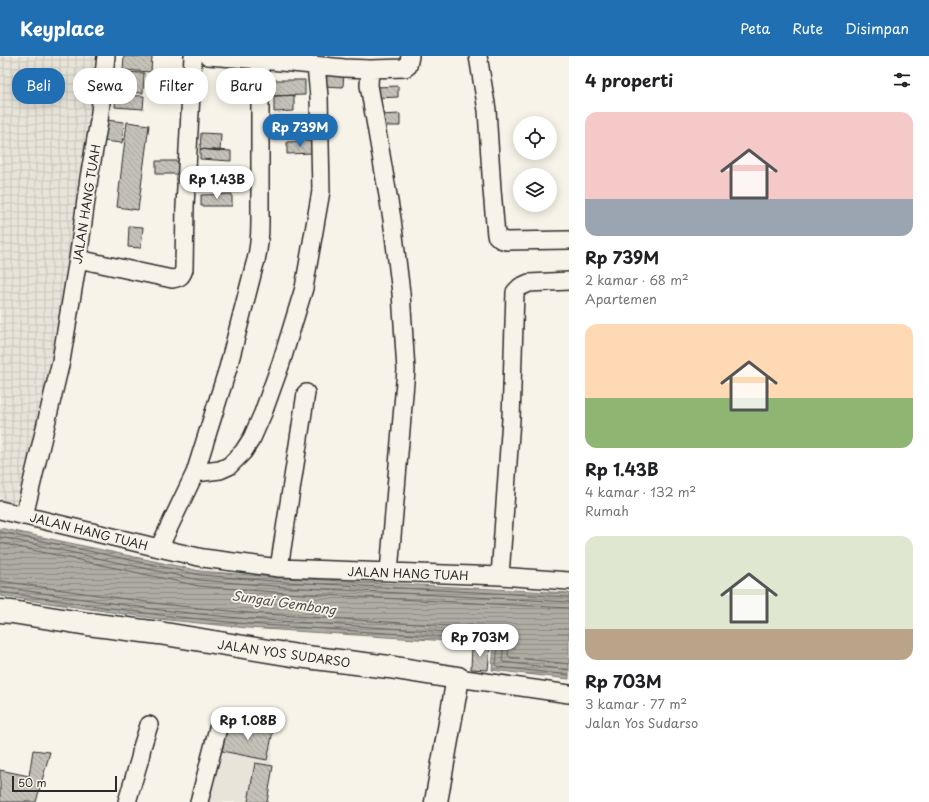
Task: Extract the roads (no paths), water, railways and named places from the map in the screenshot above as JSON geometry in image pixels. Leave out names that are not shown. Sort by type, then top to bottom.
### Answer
[{"type":"main road","name":"JALAN YOS SUDARSO","points":[[0,611],[159,633],[298,656],[389,667],[458,678]]},
{"type":"main road","points":[[436,802],[458,678]]},
{"type":"street","name":"JALAN HANG TUAH","points":[[106,56],[100,121],[88,178],[78,259],[60,361],[24,516],[203,558],[279,568],[500,576],[569,581]]},
{"type":"street","points":[[78,259],[172,279],[177,279],[183,274],[193,56]]},
{"type":"street","points":[[208,56],[260,58],[344,68],[370,69],[405,68],[408,66],[410,56]]},
{"type":"street","points":[[478,56],[487,110],[496,235],[500,239],[506,241],[569,240]]},
{"type":"street","points":[[159,548],[195,473],[228,368],[260,243],[260,58]]},
{"type":"street","points":[[195,473],[220,470],[229,466],[243,452],[252,438],[263,413],[281,363],[304,288],[320,191],[319,97],[316,65]]},
{"type":"street","points":[[370,69],[369,85],[392,219],[401,293],[406,370],[389,572]]},
{"type":"street","points":[[500,576],[511,419],[515,292],[520,286],[529,283],[569,281]]},
{"type":"street","points":[[279,568],[306,393]]},
{"type":"street","points":[[0,510],[24,516]]},
{"type":"street","name":"JALAN YOS SUDARSO","points":[[458,678],[569,694]]},
{"type":"street","points":[[128,802],[149,725]]},
{"type":"street","points":[[199,802],[218,728]]},
{"type":"water","name":"Sungai Gembong","points":[[0,528],[200,571],[286,578],[569,593],[569,679],[492,670],[494,644],[248,628],[159,619],[0,596]]}]
